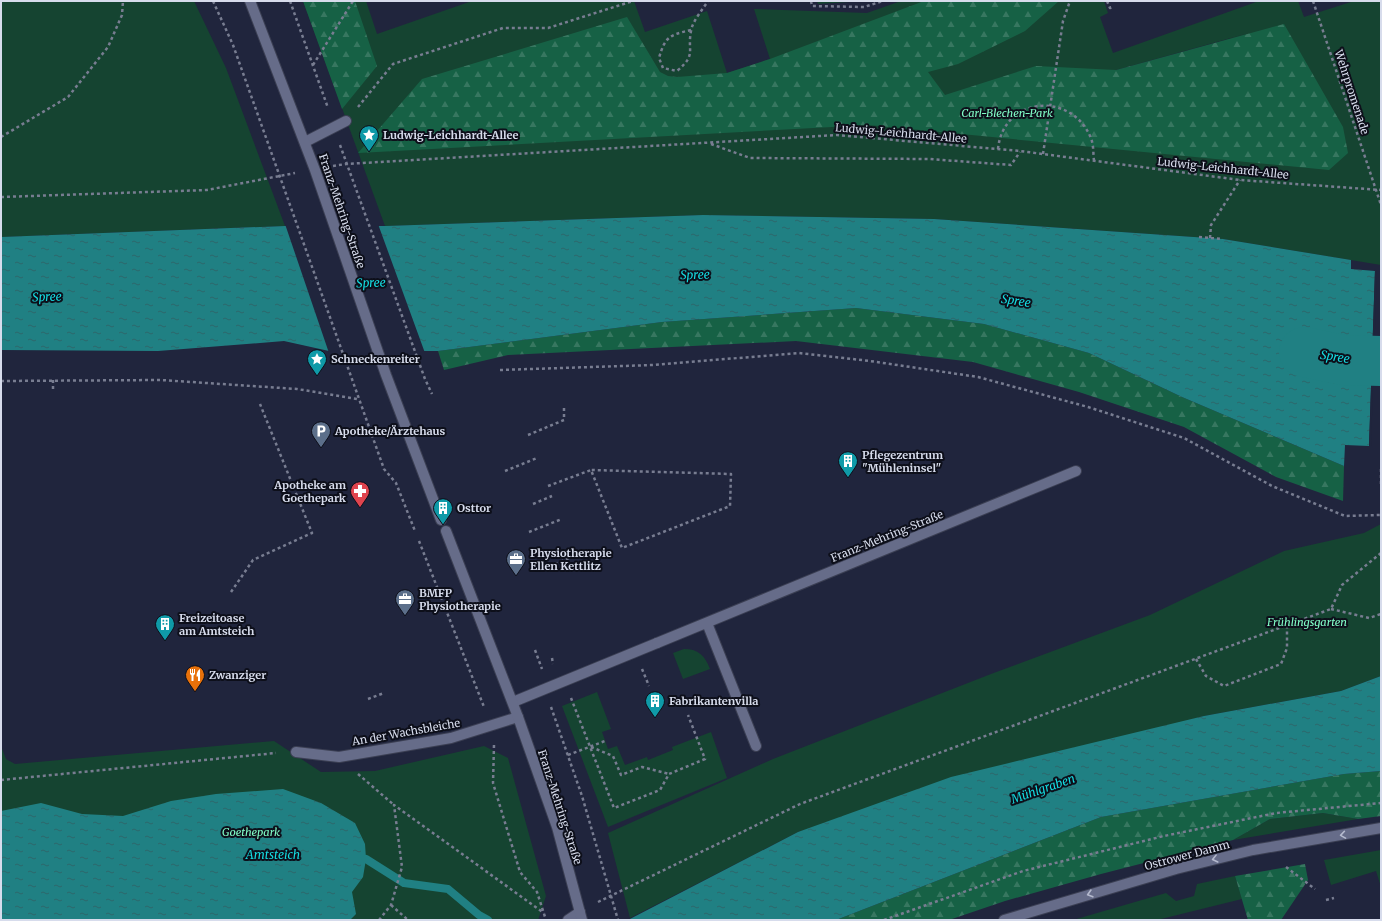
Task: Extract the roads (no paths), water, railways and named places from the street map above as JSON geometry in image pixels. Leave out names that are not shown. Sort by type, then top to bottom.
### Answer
[{"type":"main road","name":"Franz-Mehring-Straße","points":[[250,1],[305,142],[386,375],[441,520]]},
{"type":"main road","points":[[305,142],[335,128],[346,121]]},
{"type":"main road","name":"Franz-Mehring-Straße","points":[[513,702],[1076,471]]},
{"type":"main road","name":"Franz-Mehring-Straße","points":[[446,531],[513,702],[556,827],[581,916]]},
{"type":"main road","points":[[707,623],[756,746]]},
{"type":"main road","name":"An der Wachsbleiche","points":[[296,752],[339,756],[451,738],[518,717]]},
{"type":"main road","name":"Ostrower Damm","points":[[1004,920],[1169,872],[1253,850],[1381,828]]},
{"type":"main road","points":[[568,920],[581,916]]},
{"type":"water","points":[[703,215],[934,219],[1223,239],[1351,260],[1351,269],[1375,271],[1369,446],[1345,445],[1344,466],[1182,397],[1089,353],[984,324],[856,308],[662,322],[438,351],[329,351],[284,341],[158,351],[1,350],[1,237],[285,226],[385,226]]},
{"type":"water","name":"Mühlgraben","points":[[1381,676],[1381,771],[1344,774],[1101,817],[836,920],[628,920],[798,832],[951,777],[1204,716],[1341,691]]},
{"type":"water","name":"Amtsteich","points":[[283,789],[321,803],[355,823],[365,844],[366,859],[363,877],[352,892],[356,914],[350,920],[1,920],[1,811],[41,803],[82,814],[123,816],[171,801],[216,794]]},
{"type":"waterway","name":"Spree","points":[[1304,352],[1343,360],[1381,361]]},
{"type":"waterway","points":[[366,859],[404,883],[448,889],[479,915],[488,920]]},
{"type":"place","name":"Ludwig-Leichhardt-Allee","points":[[369,152]]},
{"type":"place","name":"Schneckenreiter","points":[[317,376]]},
{"type":"place","name":"Apotheke/Ärztehaus","points":[[321,448]]},
{"type":"place","name":"Pflegezentrum \"Mühleninsel\"","points":[[848,478]]},
{"type":"place","name":"Apotheke am Goethepark","points":[[360,508]]},
{"type":"place","name":"Osttor","points":[[443,525]]},
{"type":"place","name":"Physiotherapie Ellen Kettlitz","points":[[516,576]]},
{"type":"place","name":"BMFP Physiotherapie","points":[[405,616]]},
{"type":"place","name":"Freizeitoase am Amtsteich","points":[[165,641]]},
{"type":"place","name":"Zwanziger","points":[[195,692]]},
{"type":"place","name":"Fabrikantenvilla","points":[[655,718]]},
{"type":"park label","name":"Carl-Blechen-Park","points":[[1007,113]]},
{"type":"park label","name":"Frühlingsgarten","points":[[1307,622]]},
{"type":"park label","name":"Goethepark","points":[[251,832]]}]
